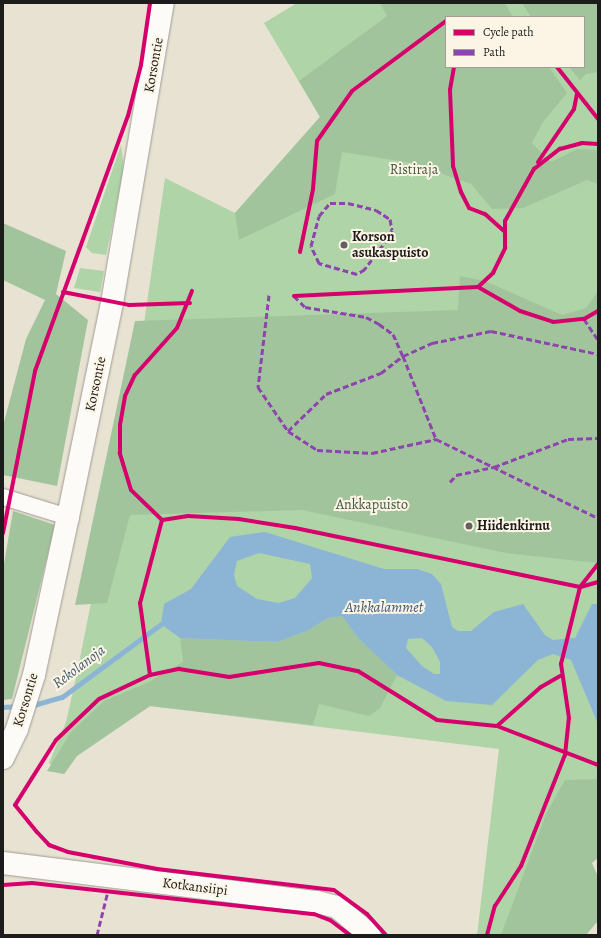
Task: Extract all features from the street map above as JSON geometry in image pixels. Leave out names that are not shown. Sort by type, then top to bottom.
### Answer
[{"type":"main road","name":"Korsontie","points":[[3,758],[18,728],[34,675],[68,517],[112,303],[163,3]]},
{"type":"main road","name":"Kotkansiipi","points":[[5,862],[317,902],[337,907],[370,935]]},
{"type":"street","points":[[3,497],[68,517]]},
{"type":"green space","name":"Ankkapuisto","points":[[297,3],[598,3],[598,818],[539,935],[477,935],[499,749],[150,706],[77,756],[64,774],[49,763],[66,722],[137,372],[165,178],[235,213],[320,117],[264,23]]},
{"type":"green space","points":[[380,3],[505,3],[512,16],[445,16],[445,68],[550,68],[567,93],[543,122],[532,143],[551,162],[577,149],[598,150],[598,184],[587,180],[523,208],[492,209],[471,184],[412,163],[342,152],[335,194],[239,240],[235,213],[320,117],[299,81],[387,16]]},
{"type":"green space","points":[[522,3],[598,3],[598,72],[586,74],[580,80],[570,68],[585,68],[585,16],[530,16]]},
{"type":"green space","points":[[121,145],[124,169],[106,255],[92,253],[86,247]]},
{"type":"green space","points":[[3,223],[66,251],[56,294],[88,320],[57,486],[3,475],[3,426],[26,339],[45,300],[3,280]]},
{"type":"green space","points":[[80,268],[104,271],[100,292],[74,288]]},
{"type":"green space","points":[[460,276],[485,281],[562,315],[586,308],[598,291],[598,563],[506,553],[302,510],[130,515],[107,603],[75,605],[135,321],[458,310]]},
{"type":"green space","points":[[13,511],[55,525],[12,699],[3,700],[3,570]]},
{"type":"green space","points":[[342,616],[358,638],[397,675],[380,708],[369,716],[319,704],[313,725],[150,706],[77,756],[64,774],[47,771],[71,732],[104,701],[149,682],[183,662],[180,638],[277,642],[307,631],[328,618]]},
{"type":"green space","points":[[598,779],[598,858],[592,863],[598,877],[598,921],[586,935],[501,935],[546,814],[565,780]]},
{"type":"water","name":"Ankkalammet","points":[[265,532],[384,569],[417,569],[432,574],[441,584],[452,627],[458,631],[471,631],[494,612],[523,604],[545,635],[553,640],[575,638],[592,604],[598,604],[598,724],[571,660],[553,654],[538,660],[492,705],[446,701],[397,675],[358,638],[342,616],[328,618],[307,631],[277,642],[180,638],[161,624],[164,604],[191,589],[230,537]],"holes":[[[259,553],[310,564],[312,578],[295,598],[279,603],[257,599],[237,586],[234,575],[237,561]],[[422,638],[432,647],[440,662],[440,674],[434,674],[422,666],[406,648],[408,639]]]},
{"type":"waterway","name":"Rekolanoja","points":[[30,706],[62,697],[161,624]]},
{"type":"waterway","name":"Rekolanoja","points":[[3,707],[18,706]]},
{"type":"marked path","points":[[330,203],[348,203],[376,210],[390,219],[392,230],[388,238],[365,269],[357,274],[319,263],[311,246],[319,216],[330,203]]},
{"type":"marked path","points":[[269,295],[258,387],[288,431],[317,450],[372,453],[436,439],[598,518]]},
{"type":"marked path","points":[[294,296],[305,307],[366,317],[379,324],[393,334],[403,356],[432,343],[491,331],[598,354]]},
{"type":"marked path","points":[[584,319],[598,340]]},
{"type":"marked path","points":[[288,431],[326,394],[381,373],[403,356],[436,439]]},
{"type":"marked path","points":[[450,482],[456,475],[494,467],[568,439],[598,438]]},
{"type":"marked path","points":[[97,935],[108,891]]},
{"type":"cycle path","points":[[3,533],[35,371],[128,116],[141,65],[150,3]]},
{"type":"cycle path","points":[[300,252],[313,189],[317,141],[352,91],[445,22]]},
{"type":"cycle path","points":[[454,68],[450,90],[453,166],[461,192],[469,208],[485,214],[505,232]]},
{"type":"cycle path","points":[[558,68],[598,119]]},
{"type":"cycle path","points":[[538,162],[574,109],[577,94]]},
{"type":"cycle path","points":[[478,287],[493,273],[505,248],[505,221],[534,169],[560,149],[582,143],[598,144]]},
{"type":"cycle path","points":[[294,296],[478,287],[520,311],[553,322],[584,319],[598,311]]},
{"type":"cycle path","points":[[162,520],[131,490],[120,453],[120,425],[125,396],[135,375],[177,328],[192,291]]},
{"type":"cycle path","points":[[63,292],[129,305],[190,303]]},
{"type":"cycle path","points":[[598,582],[580,587],[295,528],[239,519],[188,516],[162,520],[140,603],[150,675],[179,669],[229,677],[319,663],[358,671],[437,720],[497,726],[598,765]]},
{"type":"cycle path","points":[[487,935],[495,906],[521,866],[565,755],[569,718],[561,664],[580,587],[598,564]]},
{"type":"cycle path","points":[[150,675],[99,699],[56,740],[15,805],[37,832],[49,845],[68,852],[157,869],[334,890],[367,914],[386,935]]},
{"type":"cycle path","points":[[497,726],[541,687],[560,676]]},
{"type":"cycle path","points":[[3,885],[32,883],[314,914],[330,920],[350,935]]},
{"type":"place","name":"Korson asukaspuisto","points":[[344,245]]},
{"type":"place","name":"Hiidenkirnu","points":[[469,526]]},
{"type":"park label","name":"Ristiraja","points":[[414,170]]}]
